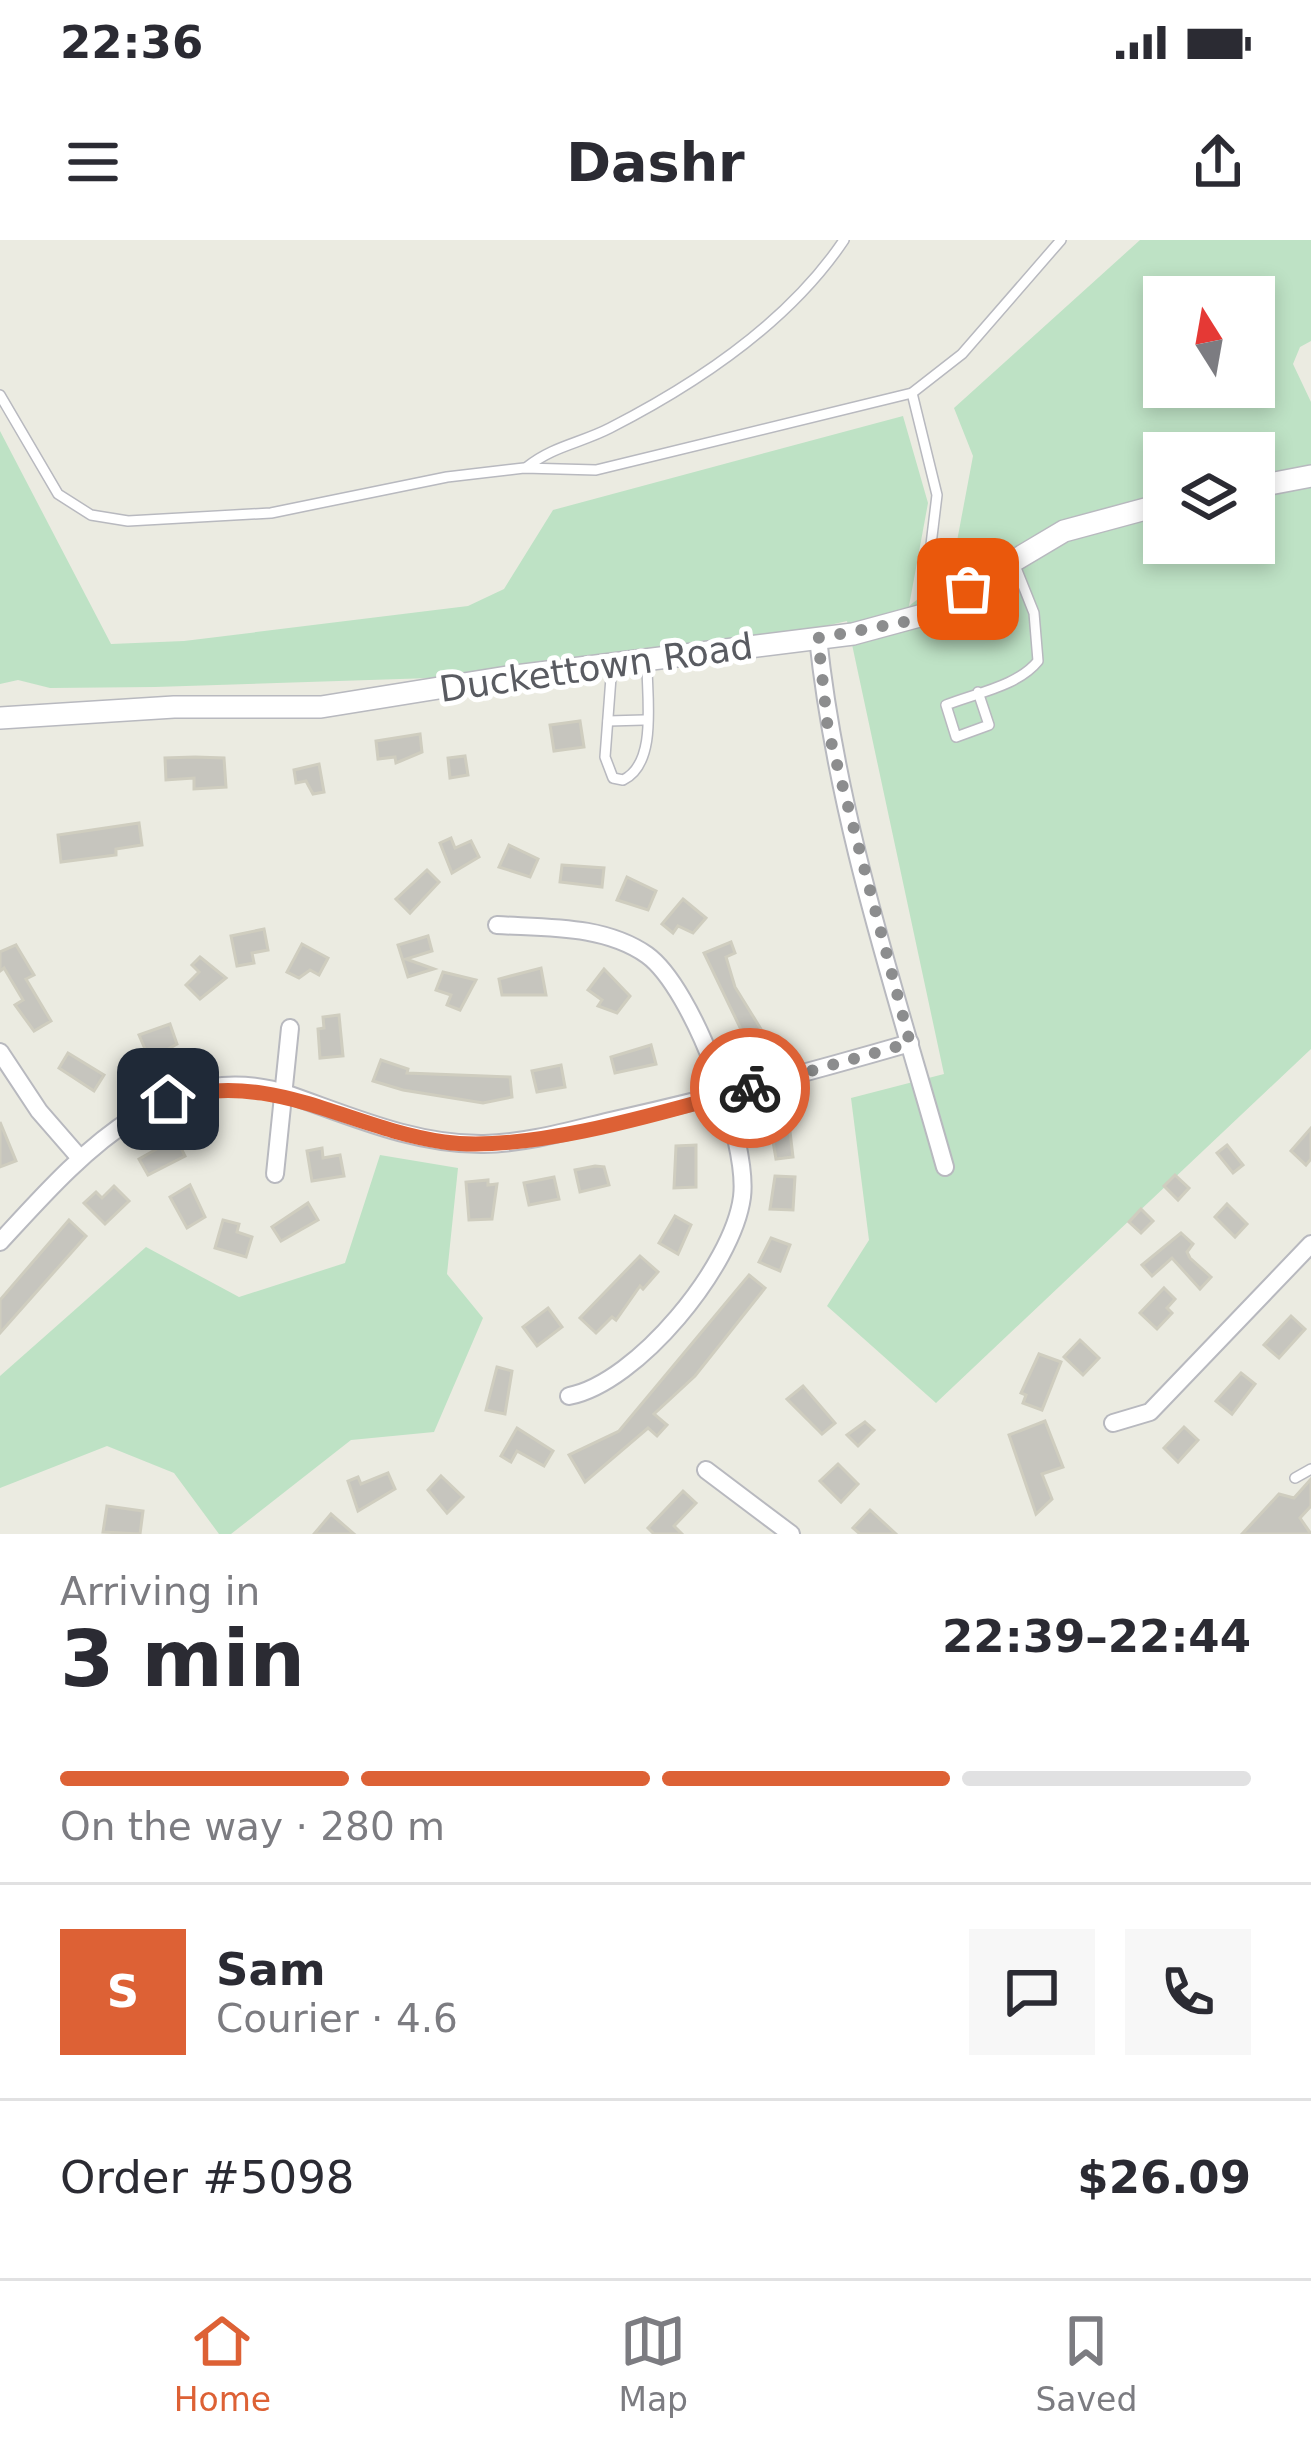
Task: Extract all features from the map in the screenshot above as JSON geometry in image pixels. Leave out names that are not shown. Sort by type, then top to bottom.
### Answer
[{"type":"street","points":[[1275,483],[1311,476]]},
{"type":"street","name":"Duckettown Road","points":[[0,718],[174,707],[321,707],[818,638],[923,615],[1012,558],[1083,524],[1143,509]]},
{"type":"street","points":[[818,638],[828,730],[945,1167]]},
{"type":"street","points":[[497,925],[602,934],[646,954],[662,968],[687,1008],[723,1096],[742,1178],[730,1239],[691,1300],[600,1389],[569,1396]]},
{"type":"street","points":[[274,1174],[290,1028]]},
{"type":"street","points":[[0,1242],[79,1157],[128,1118],[168,1099],[220,1088],[282,1092],[389,1130],[482,1144],[723,1096],[910,1043]]},
{"type":"street","points":[[0,1052],[79,1157]]},
{"type":"street","points":[[1113,1423],[1150,1412],[1311,1244]]},
{"type":"street","points":[[706,1470],[790,1534]]},
{"type":"lane","points":[[524,469],[550,449],[604,431],[701,379],[824,269],[844,240]]},
{"type":"lane","points":[[0,395],[58,494],[91,514],[128,521],[271,513],[447,477],[524,469],[596,470],[913,393],[962,354],[1061,240]]},
{"type":"lane","points":[[913,393],[937,495],[923,615]]},
{"type":"lane","points":[[978,692],[989,725],[956,737],[946,705],[978,692],[1028,674],[1038,662],[1034,613],[1012,558]]},
{"type":"lane","points":[[612,664],[607,769],[623,780],[640,769],[646,749],[647,659]]},
{"type":"lane","points":[[608,721],[644,720]]},
{"type":"lane","points":[[1295,1478],[1311,1469]]},
{"type":"green space","points":[[1140,240],[1311,240],[1311,341],[1300,347],[1293,364],[1311,402],[1311,1049],[936,1403],[827,1306],[869,1240],[851,1098],[944,1074],[847,621],[795,633],[431,678],[155,687],[50,688],[18,680],[0,684],[0,431],[111,644],[184,641],[468,606],[504,589],[553,510],[903,416],[928,503],[909,606],[951,573],[973,456],[954,408]]},
{"type":"green space","points":[[380,1155],[458,1168],[447,1274],[483,1318],[434,1432],[351,1440],[231,1534],[219,1534],[174,1473],[107,1446],[0,1488],[0,1376],[146,1247],[239,1297],[345,1263]]},
{"type":"building","points":[[580,721],[584,747],[554,751],[550,725]]},
{"type":"building","points":[[420,734],[422,752],[396,763],[395,757],[378,759],[376,741]]},
{"type":"building","points":[[465,756],[468,775],[450,778],[448,758]]},
{"type":"building","points":[[165,758],[224,758],[226,787],[194,789],[194,778],[166,780]]},
{"type":"building","points":[[319,764],[324,792],[313,794],[306,781],[296,783],[294,770]]},
{"type":"building","points":[[139,823],[142,845],[116,849],[116,855],[61,862],[58,835]]},
{"type":"building","points":[[451,838],[455,848],[471,841],[479,857],[452,873],[440,843]]},
{"type":"building","points":[[509,845],[538,859],[530,877],[499,867]]},
{"type":"building","points":[[562,865],[604,868],[602,887],[560,882]]},
{"type":"building","points":[[427,870],[439,882],[410,913],[396,899]]},
{"type":"building","points":[[627,877],[656,891],[648,910],[617,900]]},
{"type":"building","points":[[683,899],[706,918],[693,933],[678,926],[673,933],[662,924]]},
{"type":"building","points":[[264,929],[268,950],[252,953],[254,963],[237,966],[231,936]]},
{"type":"building","points":[[428,936],[432,951],[406,959],[434,969],[408,977],[398,945]]},
{"type":"building","points":[[731,942],[735,953],[726,957],[735,987],[764,1034],[748,1044],[704,953]]},
{"type":"building","points":[[302,944],[328,958],[319,975],[310,970],[299,978],[287,972]]},
{"type":"building","points":[[16,945],[34,975],[26,979],[51,1021],[34,1031],[15,1005],[23,1000],[4,968],[0,971],[0,952]]},
{"type":"building","points":[[200,957],[226,978],[200,999],[186,985],[199,972],[192,965]]},
{"type":"building","points":[[541,968],[546,995],[502,995],[499,979]]},
{"type":"building","points":[[604,969],[630,996],[617,1013],[598,1006],[602,1000],[588,990]]},
{"type":"building","points":[[443,972],[476,980],[460,1010],[447,1005],[451,995],[436,990]]},
{"type":"building","points":[[339,1015],[343,1056],[320,1058],[318,1029],[324,1028],[323,1017]]},
{"type":"building","points":[[170,1024],[177,1044],[163,1052],[165,1058],[151,1063],[139,1035]]},
{"type":"building","points":[[651,1045],[656,1064],[615,1073],[611,1057]]},
{"type":"building","points":[[68,1053],[104,1075],[94,1091],[59,1068]]},
{"type":"building","points":[[381,1060],[408,1069],[407,1073],[510,1077],[512,1097],[483,1103],[403,1090],[373,1081]]},
{"type":"building","points":[[561,1065],[565,1087],[537,1092],[532,1071]]},
{"type":"building","points":[[788,1115],[793,1157],[776,1159],[769,1118]]},
{"type":"building","points":[[0,1122],[16,1161],[0,1167]]},
{"type":"building","points":[[1311,1128],[1311,1159],[1306,1165],[1291,1151]]},
{"type":"building","points":[[176,1138],[185,1156],[148,1175],[139,1159]]},
{"type":"building","points":[[696,1145],[696,1187],[674,1188],[676,1146]]},
{"type":"building","points":[[1227,1145],[1243,1165],[1233,1173],[1217,1153]]},
{"type":"building","points":[[322,1148],[323,1158],[340,1155],[344,1176],[312,1181],[307,1151]]},
{"type":"building","points":[[604,1167],[609,1185],[580,1192],[575,1170]]},
{"type":"building","points":[[1175,1175],[1189,1188],[1178,1200],[1164,1186]]},
{"type":"building","points":[[775,1176],[795,1177],[793,1210],[770,1209]]},
{"type":"building","points":[[554,1177],[559,1199],[529,1205],[524,1183]]},
{"type":"building","points":[[488,1180],[488,1185],[497,1184],[492,1219],[469,1220],[466,1182]]},
{"type":"building","points":[[190,1185],[205,1217],[187,1228],[170,1197]]},
{"type":"building","points":[[114,1186],[129,1201],[105,1224],[84,1203],[96,1192],[102,1198]]},
{"type":"building","points":[[308,1203],[318,1220],[281,1241],[272,1227]]},
{"type":"building","points":[[1227,1204],[1247,1224],[1235,1237],[1215,1217]]},
{"type":"building","points":[[1141,1209],[1153,1221],[1141,1233],[1129,1222]]},
{"type":"building","points":[[675,1216],[691,1225],[678,1254],[659,1243]]},
{"type":"building","points":[[69,1220],[86,1236],[0,1333],[0,1300]]},
{"type":"building","points":[[223,1220],[239,1224],[237,1232],[252,1237],[246,1257],[215,1248]]},
{"type":"building","points":[[1181,1233],[1193,1244],[1187,1252],[1190,1258],[1211,1277],[1200,1289],[1172,1258],[1152,1276],[1142,1265]]},
{"type":"building","points":[[771,1238],[790,1245],[780,1271],[759,1262]]},
{"type":"building","points":[[640,1256],[658,1272],[643,1289],[640,1286],[616,1320],[612,1317],[596,1333],[580,1318]]},
{"type":"building","points":[[749,1275],[765,1288],[695,1376],[654,1414],[667,1425],[657,1436],[648,1428],[585,1482],[569,1455],[619,1431]]},
{"type":"building","points":[[1164,1288],[1175,1299],[1167,1308],[1172,1313],[1157,1329],[1140,1313]]},
{"type":"building","points":[[548,1308],[562,1327],[537,1346],[523,1327]]},
{"type":"building","points":[[1291,1316],[1305,1329],[1279,1358],[1264,1345]]},
{"type":"building","points":[[1080,1340],[1099,1358],[1083,1375],[1064,1357]]},
{"type":"building","points":[[1039,1354],[1061,1362],[1042,1410],[1023,1403],[1026,1395],[1021,1393]]},
{"type":"building","points":[[497,1367],[512,1371],[505,1414],[486,1410]]},
{"type":"building","points":[[1241,1373],[1255,1384],[1232,1414],[1216,1401]]},
{"type":"building","points":[[803,1386],[835,1423],[822,1434],[787,1399]]},
{"type":"building","points":[[1045,1421],[1063,1467],[1042,1474],[1052,1499],[1036,1514],[1009,1435]]},
{"type":"building","points":[[865,1422],[874,1430],[858,1446],[847,1435]]},
{"type":"building","points":[[1184,1427],[1198,1440],[1178,1462],[1164,1448]]},
{"type":"building","points":[[517,1428],[553,1451],[544,1466],[517,1451],[511,1462],[501,1456]]},
{"type":"building","points":[[838,1464],[858,1484],[841,1502],[820,1481]]},
{"type":"building","points":[[388,1473],[395,1489],[358,1511],[348,1481],[358,1477],[361,1484]]},
{"type":"building","points":[[441,1476],[463,1497],[447,1513],[428,1490]]},
{"type":"building","points":[[1311,1479],[1311,1506],[1300,1518],[1311,1534],[1242,1534],[1279,1494],[1294,1498]]},
{"type":"building","points":[[683,1491],[696,1503],[674,1526],[682,1534],[654,1534],[648,1528]]},
{"type":"building","points":[[107,1506],[143,1511],[140,1534],[103,1532]]},
{"type":"building","points":[[870,1510],[896,1534],[860,1534],[853,1528]]},
{"type":"building","points":[[331,1514],[354,1534],[314,1534]]},
{"type":"way so far","points":[[750,1088],[910,1043],[828,730],[818,638],[904,622],[968,589]]},
{"type":"route","points":[[168,1099],[220,1088],[282,1092],[389,1130],[482,1144],[515,1142],[750,1088]]}]
